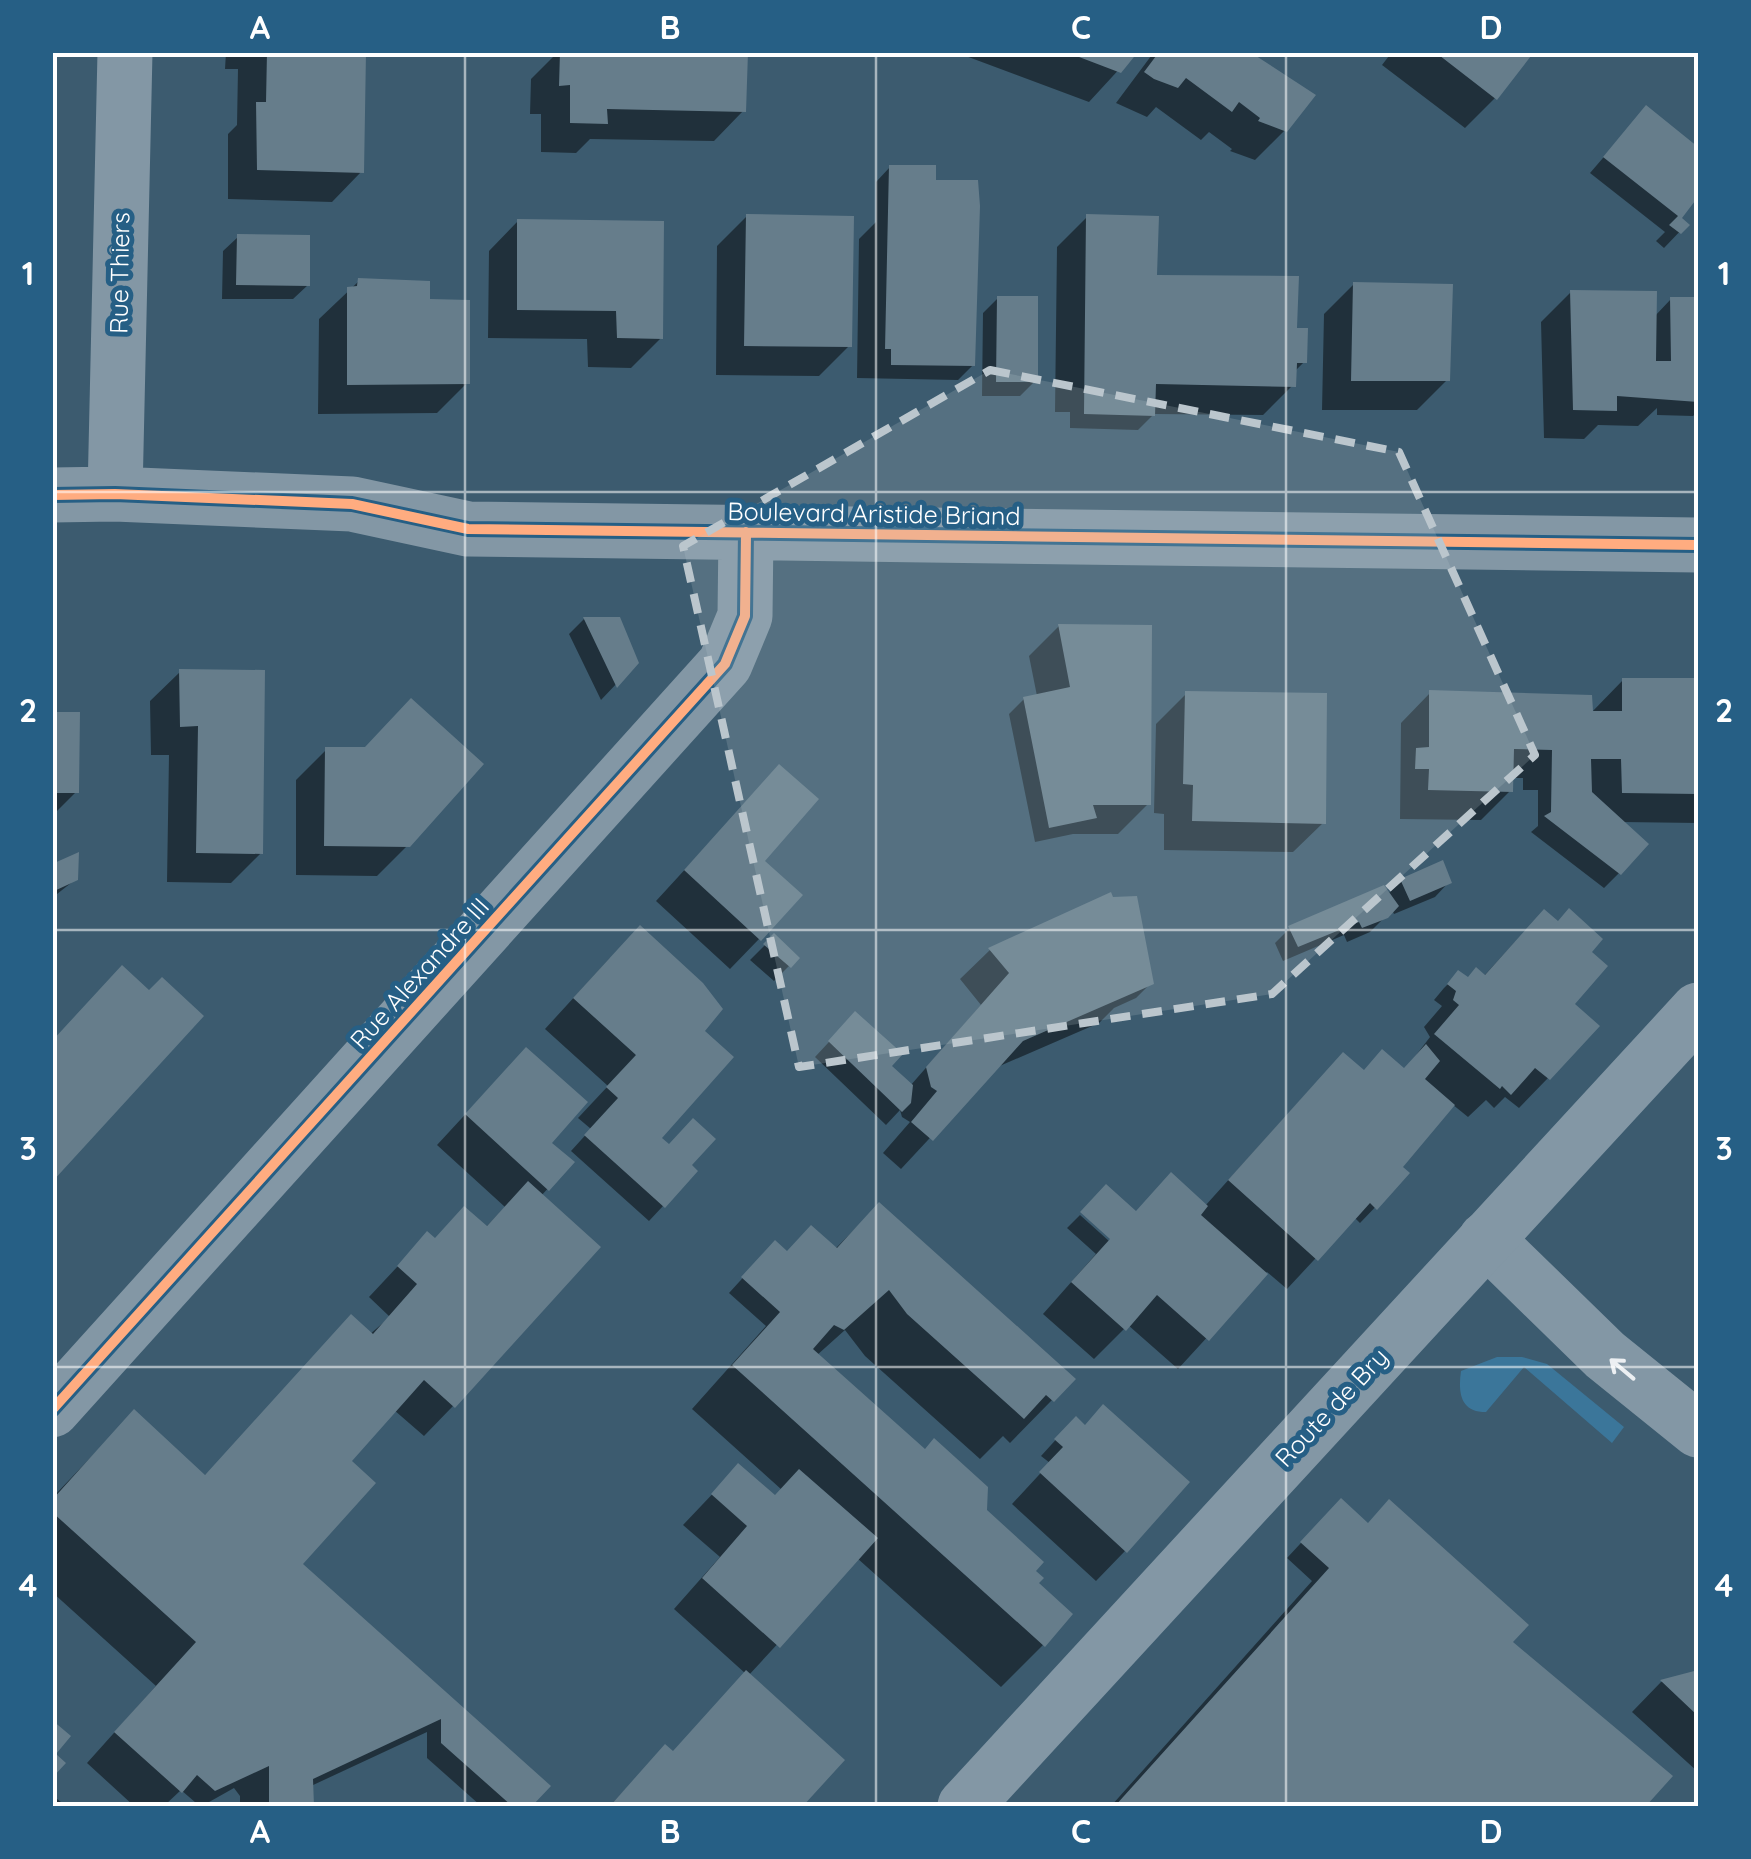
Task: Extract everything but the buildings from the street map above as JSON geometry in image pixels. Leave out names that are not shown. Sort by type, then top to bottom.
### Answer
[{"type":"street","name":"Rue Thiers","points":[[115,494],[124,52]]},
{"type":"street","name":"Boulevard Aristide Briand","points":[[52,496],[115,494],[352,504],[468,529],[1698,545]]},
{"type":"street","name":"Rue Alexandre III","points":[[52,1410],[724,664],[745,616],[746,532]]},
{"type":"street","name":"Route de Bry","points":[[965,1806],[1698,1010]]},
{"type":"street","points":[[1486,1239],[1605,1355],[1698,1430]]},
{"type":"highlighted area","points":[[990,370],[1399,452],[1535,755],[1272,994],[799,1067],[683,546]]},
{"type":"shaded area","points":[[1497,1357],[1522,1357],[1547,1364],[1624,1427],[1612,1443],[1524,1367],[1486,1412],[1471,1409],[1461,1393],[1461,1371]]},
{"type":"cycle path","points":[[52,495],[352,504],[468,529],[1698,545]]},
{"type":"cycle path","points":[[52,1410],[725,664],[745,616],[746,532]]}]
